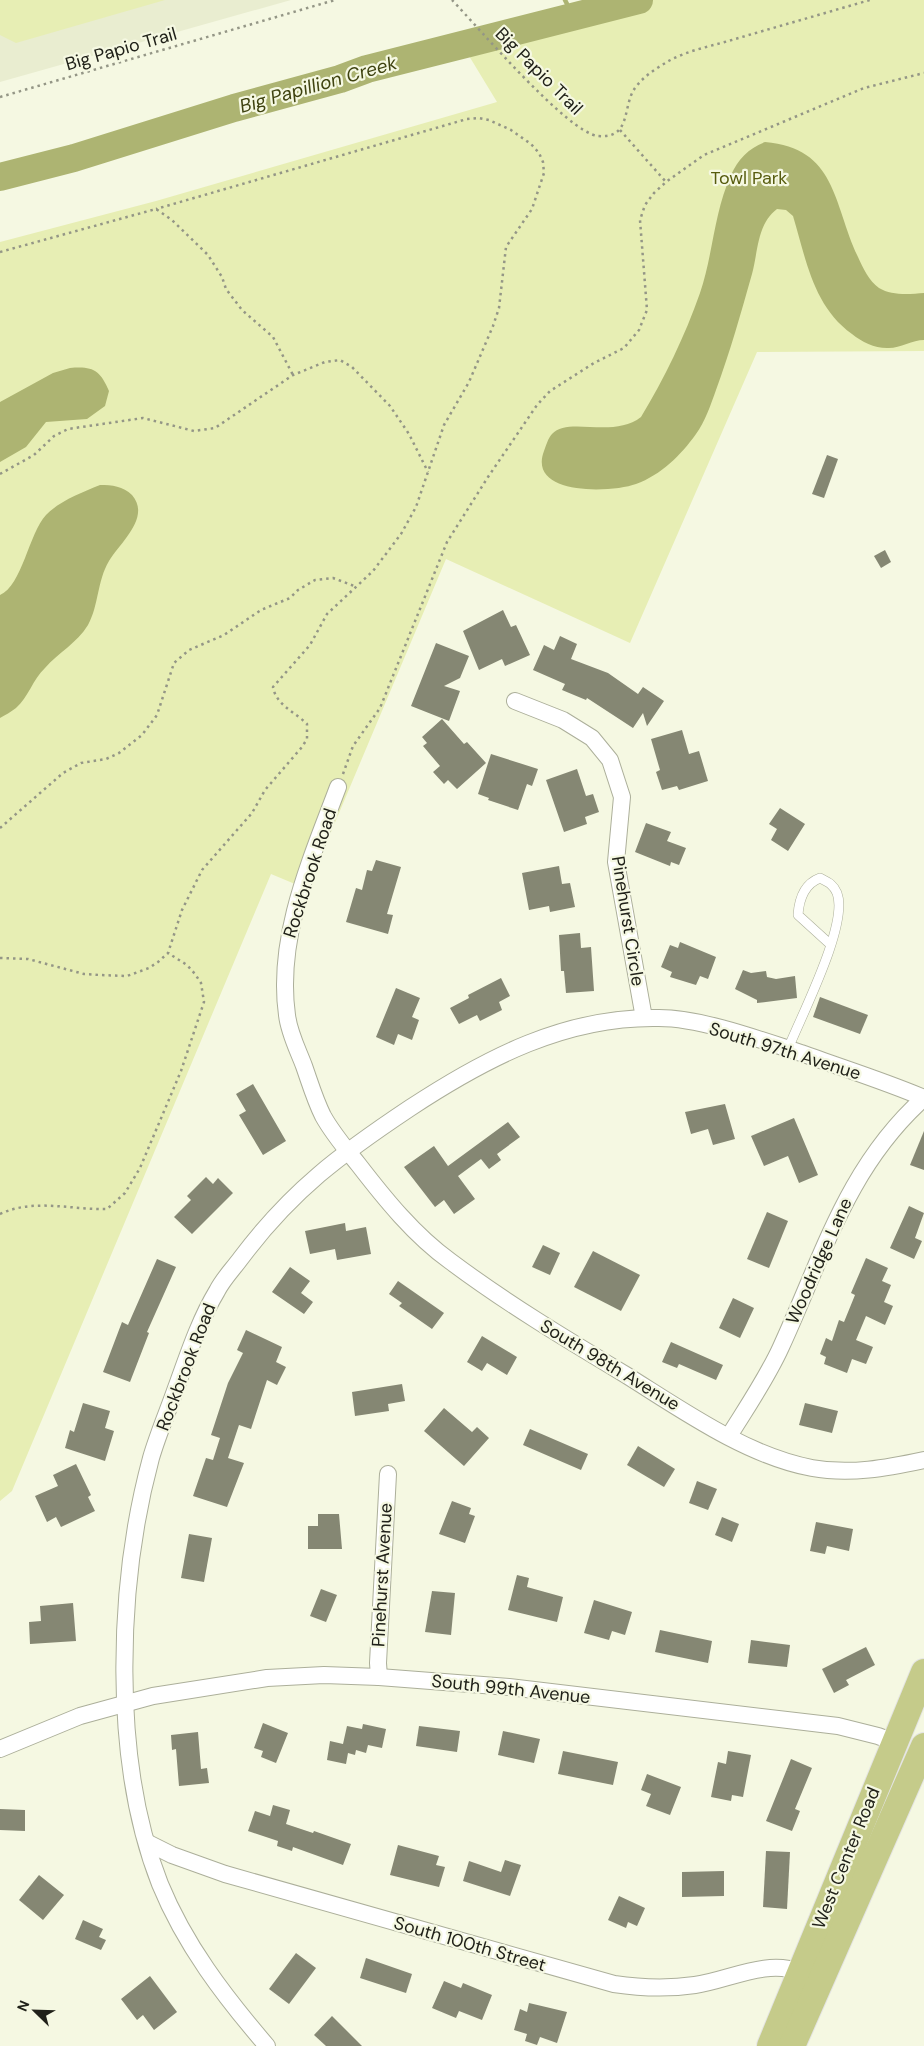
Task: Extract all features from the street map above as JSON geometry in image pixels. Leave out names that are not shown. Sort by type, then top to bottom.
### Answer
[{"type":"main road","name":"West Center Road","points":[[770,2046],[924,1672]]},
{"type":"main road","points":[[894,1742],[922,1754]]},
{"type":"main road","name":"West Center Road","points":[[792,2046],[922,1754]]},
{"type":"street","name":"Pinehurst Circle","points":[[515,701],[562,720],[592,738],[610,760],[622,797],[616,862],[644,1018]]},
{"type":"street","name":"Rockbrook Road","points":[[267,2046],[218,1986],[193,1951],[159,1882],[135,1787],[123,1678],[128,1576],[152,1456],[195,1335],[217,1289],[265,1226],[301,1189],[347,1151],[324,1117],[315,1099],[288,1022],[284,976],[287,945],[307,872],[338,787]]},
{"type":"street","name":"South 97th Avenue","points":[[347,1151],[445,1085],[500,1054],[569,1028],[618,1020],[663,1018],[716,1028],[788,1049],[924,1098]]},
{"type":"street","name":"Woodridge Lane","points":[[729,1436],[781,1347],[832,1226],[850,1191],[891,1130],[924,1098]]},
{"type":"street","name":"South 98th Avenue","points":[[347,1151],[400,1215],[448,1260],[527,1315],[729,1436],[777,1459],[813,1468],[840,1472],[863,1471],[924,1460]]},
{"type":"street","name":"Pinehurst Avenue","points":[[379,1676],[378,1663],[388,1474]]},
{"type":"street","name":"South 99th Avenue","points":[[126,1704],[153,1696],[267,1678],[324,1675],[379,1676],[509,1687],[838,1726],[894,1742]]},
{"type":"street","points":[[0,1749],[80,1716],[126,1704]]},
{"type":"street","name":"South 100th Street","points":[[148,1843],[172,1855],[225,1874],[614,1984],[656,1988],[709,1983],[766,1968],[779,1967],[800,1972]]},
{"type":"lane","points":[[788,1049],[831,944],[838,916],[837,894],[831,883],[820,878],[812,881],[805,890],[799,904],[798,915],[831,944]]},
{"type":"path","name":"Big Papio Trail","points":[[0,97],[335,0]]},
{"type":"path","name":"Big Papio Trail","points":[[452,0],[540,93],[574,125],[586,133],[597,136],[608,136],[620,130]]},
{"type":"path","points":[[666,182],[620,130],[626,120],[634,89],[644,78],[676,56],[870,0]]},
{"type":"path","points":[[338,787],[353,746],[380,708],[454,527],[537,404],[565,380],[624,348],[639,330],[647,310],[640,220],[645,205],[666,182],[704,155],[864,88],[924,73]]},
{"type":"path","points":[[0,252],[156,209],[448,124],[479,118],[511,130],[539,153],[543,162],[544,174],[532,209],[511,236],[506,247],[499,308],[493,326],[469,382],[444,425],[416,506],[401,534],[373,571],[326,614],[310,645],[273,687],[275,696],[280,703],[307,724],[307,739],[265,790],[252,813],[202,870],[182,910],[168,953],[150,968],[127,976],[84,974],[28,959],[0,958]]},
{"type":"path","points":[[156,209],[172,220],[208,255],[222,277],[226,289],[242,310],[272,337],[293,375]]},
{"type":"path","points":[[0,474],[34,455],[54,436],[68,429],[142,418],[194,431],[215,428],[293,375],[333,360],[347,362],[400,419],[428,472]]},
{"type":"path","points":[[0,828],[63,773],[81,764],[106,759],[119,753],[142,735],[157,715],[174,663],[189,650],[224,635],[261,610],[290,598],[298,590],[315,580],[333,578],[356,587]]},
{"type":"path","points":[[0,1214],[31,1205],[107,1209],[125,1194],[140,1168],[180,1071],[204,1002],[201,983],[196,974],[187,965],[168,953]]},
{"type":"shaded area","points":[[0,0],[291,0],[0,82]]},
{"type":"shaded area","points":[[765,142],[789,146],[806,155],[819,167],[837,199],[860,261],[875,285],[884,291],[895,293],[924,293],[924,340],[892,348],[877,347],[860,340],[839,323],[828,310],[813,281],[793,216],[786,210],[777,209],[770,215],[762,230],[752,274],[721,376],[705,418],[690,442],[662,470],[636,484],[609,489],[591,489],[574,488],[559,484],[548,476],[542,466],[544,451],[552,434],[559,429],[569,427],[618,426],[630,423],[641,417],[674,357],[700,293],[717,219],[731,175],[745,155],[754,147]]},
{"type":"shaded area","points":[[70,368],[90,369],[99,374],[109,391],[105,406],[87,419],[46,422],[26,447],[0,462],[0,402],[53,373]]},
{"type":"shaded area","points":[[100,485],[117,487],[132,495],[137,503],[136,521],[127,538],[105,569],[92,617],[84,631],[41,672],[20,704],[0,718],[0,595],[8,590],[14,581],[40,523],[46,515],[65,501]]},
{"type":"green space","points":[[0,0],[165,0],[16,43],[0,35]]},
{"type":"green space","name":"Towl Park","points":[[639,0],[924,0],[924,351],[757,352],[630,643],[446,559],[307,889],[271,874],[12,1491],[0,1501],[0,242],[156,201],[497,102],[463,46],[496,35]]},
{"type":"building","points":[[827,455],[838,459],[824,498],[812,494]]},
{"type":"building","points":[[885,550],[891,562],[881,568],[874,556]]},
{"type":"building","points":[[503,610],[511,627],[516,625],[530,655],[505,666],[502,659],[479,670],[463,631]]},
{"type":"building","points":[[560,636],[577,644],[571,659],[608,673],[638,694],[643,687],[664,701],[647,726],[643,713],[633,728],[587,698],[586,700],[562,690],[565,684],[533,670],[544,645],[554,650]]},
{"type":"building","points":[[436,643],[469,656],[460,678],[444,686],[460,691],[449,721],[411,706]]},
{"type":"building","points":[[442,719],[464,744],[467,742],[486,763],[457,789],[448,780],[444,784],[433,772],[440,766],[423,746],[427,743],[422,737]]},
{"type":"building","points":[[682,730],[689,754],[699,751],[708,781],[679,790],[677,786],[662,790],[656,772],[660,770],[651,739]]},
{"type":"building","points":[[491,754],[538,769],[532,786],[527,784],[518,810],[488,800],[489,798],[478,794]]},
{"type":"building","points":[[577,769],[586,796],[593,794],[599,812],[585,817],[587,824],[564,832],[546,780]]},
{"type":"building","points":[[780,808],[805,824],[788,851],[771,840],[777,829],[769,824]]},
{"type":"building","points":[[646,823],[671,832],[667,841],[686,848],[679,865],[671,862],[670,866],[635,852]]},
{"type":"building","points":[[376,860],[401,867],[387,914],[393,915],[388,934],[346,922],[356,888],[362,890],[367,870],[372,871]]},
{"type":"building","points":[[559,866],[562,884],[570,883],[575,907],[550,912],[549,906],[529,910],[522,873]]},
{"type":"building","points":[[580,933],[581,948],[591,947],[594,991],[566,993],[564,971],[561,971],[559,935]]},
{"type":"building","points":[[680,942],[716,957],[708,979],[700,976],[696,985],[670,977],[672,972],[661,967],[670,945],[678,948]]},
{"type":"building","points":[[743,970],[751,973],[766,971],[767,977],[776,979],[795,976],[797,998],[757,1003],[757,1000],[735,989]]},
{"type":"building","points":[[501,978],[510,996],[499,1002],[502,1010],[480,1021],[477,1015],[459,1024],[450,1008],[469,998],[468,995]]},
{"type":"building","points":[[396,988],[420,998],[412,1017],[419,1020],[412,1040],[398,1034],[394,1045],[376,1037]]},
{"type":"building","points":[[820,997],[868,1015],[860,1034],[813,1017]]},
{"type":"building","points":[[253,1084],[286,1141],[263,1155],[239,1115],[246,1111],[236,1094]]},
{"type":"building","points":[[725,1104],[735,1139],[713,1145],[708,1129],[691,1134],[685,1112]]},
{"type":"building","points":[[794,1118],[818,1175],[799,1183],[788,1156],[764,1166],[751,1136]]},
{"type":"building","points":[[508,1122],[520,1137],[497,1154],[501,1160],[489,1169],[481,1159],[458,1176],[475,1199],[454,1214],[444,1200],[435,1207],[404,1167],[434,1146],[448,1166]]},
{"type":"building","points":[[924,1131],[924,1170],[910,1165]]},
{"type":"building","points":[[206,1177],[213,1184],[218,1178],[233,1193],[192,1234],[174,1217],[191,1200],[187,1196]]},
{"type":"building","points":[[909,1206],[924,1213],[915,1238],[922,1241],[914,1259],[890,1248]]},
{"type":"building","points":[[767,1212],[788,1221],[769,1268],[747,1259]]},
{"type":"building","points":[[345,1223],[346,1231],[366,1227],[371,1254],[337,1260],[335,1249],[310,1254],[305,1231]]},
{"type":"building","points":[[543,1245],[560,1253],[550,1275],[532,1267]]},
{"type":"building","points":[[593,1251],[640,1275],[621,1311],[574,1287]]},
{"type":"building","points":[[866,1258],[888,1268],[882,1281],[891,1285],[884,1302],[893,1306],[885,1325],[866,1316],[856,1340],[873,1347],[866,1364],[852,1359],[847,1373],[824,1364],[826,1357],[820,1354],[826,1338],[832,1341],[839,1320],[844,1322],[855,1295],[851,1293]]},
{"type":"building","points":[[157,1259],[176,1267],[147,1332],[149,1333],[130,1382],[103,1372],[122,1322],[128,1325]]},
{"type":"building","points":[[290,1267],[310,1281],[301,1293],[313,1302],[304,1314],[272,1292]]},
{"type":"building","points":[[398,1281],[444,1313],[432,1329],[399,1306],[402,1303],[389,1294]]},
{"type":"building","points":[[733,1298],[754,1308],[740,1338],[719,1328]]},
{"type":"building","points":[[246,1330],[282,1347],[276,1362],[286,1367],[277,1385],[267,1380],[251,1429],[239,1425],[228,1458],[244,1463],[227,1507],[193,1496],[206,1458],[213,1460],[220,1438],[211,1435],[228,1383],[243,1353],[237,1350]]},
{"type":"building","points":[[482,1336],[517,1357],[507,1375],[487,1363],[482,1371],[467,1362]]},
{"type":"building","points":[[671,1342],[723,1365],[716,1380],[679,1364],[677,1368],[662,1362]]},
{"type":"building","points":[[402,1384],[405,1401],[388,1404],[389,1411],[355,1416],[352,1392]]},
{"type":"building","points":[[83,1403],[110,1411],[105,1428],[114,1431],[105,1461],[65,1448],[70,1430],[74,1432]]},
{"type":"building","points":[[805,1403],[838,1411],[832,1433],[799,1425]]},
{"type":"building","points":[[444,1408],[472,1432],[477,1427],[489,1438],[464,1466],[424,1431]]},
{"type":"building","points":[[530,1429],[588,1454],[581,1470],[523,1445]]},
{"type":"building","points":[[638,1446],[675,1469],[664,1487],[627,1465]]},
{"type":"building","points":[[76,1464],[91,1495],[88,1497],[95,1511],[61,1527],[56,1517],[47,1522],[35,1496],[58,1486],[53,1475]]},
{"type":"building","points":[[697,1481],[717,1489],[708,1510],[689,1503]]},
{"type":"building","points":[[452,1501],[471,1508],[469,1514],[475,1516],[465,1543],[439,1534]]},
{"type":"building","points":[[318,1514],[339,1514],[342,1549],[308,1549],[308,1526],[318,1526]]},
{"type":"building","points":[[722,1517],[739,1524],[732,1542],[715,1535]]},
{"type":"building","points":[[816,1522],[853,1529],[849,1551],[827,1546],[825,1554],[810,1551]]},
{"type":"building","points":[[189,1534],[212,1538],[204,1582],[181,1578]]},
{"type":"building","points":[[517,1575],[529,1578],[527,1587],[563,1597],[557,1622],[508,1610]]},
{"type":"building","points":[[321,1589],[337,1595],[326,1622],[310,1616]]},
{"type":"building","points":[[432,1591],[455,1593],[451,1635],[425,1632]]},
{"type":"building","points":[[594,1600],[632,1612],[625,1635],[612,1631],[609,1640],[584,1633]]},
{"type":"building","points":[[73,1603],[76,1641],[30,1644],[29,1622],[41,1621],[40,1606]]},
{"type":"building","points":[[660,1630],[712,1641],[708,1663],[655,1652]]},
{"type":"building","points":[[751,1640],[790,1645],[787,1667],[748,1663]]},
{"type":"building","points":[[866,1647],[875,1665],[846,1680],[849,1685],[834,1693],[822,1669]]},
{"type":"building","points":[[263,1723],[288,1733],[276,1763],[261,1757],[263,1751],[254,1748]]},
{"type":"building","points":[[363,1724],[386,1729],[382,1748],[368,1745],[366,1753],[356,1750],[355,1755],[348,1753],[346,1764],[327,1760],[330,1741],[343,1744],[347,1726],[362,1729]]},
{"type":"building","points":[[419,1726],[460,1731],[457,1752],[416,1746]]},
{"type":"building","points":[[503,1731],[540,1739],[534,1763],[498,1755]]},
{"type":"building","points":[[198,1732],[201,1769],[207,1768],[209,1783],[179,1786],[176,1749],[172,1750],[171,1735]]},
{"type":"building","points":[[563,1751],[618,1762],[613,1785],[558,1774]]},
{"type":"building","points":[[728,1751],[751,1755],[743,1797],[732,1795],[731,1801],[711,1797],[718,1762],[726,1764]]},
{"type":"building","points":[[791,1759],[812,1768],[795,1809],[800,1811],[792,1831],[766,1821]]},
{"type":"building","points":[[647,1774],[681,1787],[670,1815],[646,1806],[651,1794],[641,1790]]},
{"type":"building","points":[[273,1805],[290,1810],[286,1824],[313,1833],[314,1831],[351,1844],[343,1865],[293,1847],[292,1851],[277,1846],[278,1841],[248,1831],[255,1811],[270,1816]]},
{"type":"building","points":[[0,1809],[25,1810],[25,1831],[0,1830]]},
{"type":"building","points":[[398,1845],[439,1856],[436,1865],[445,1867],[439,1887],[390,1875]]},
{"type":"building","points":[[766,1851],[790,1852],[787,1909],[763,1907]]},
{"type":"building","points":[[505,1860],[521,1865],[510,1896],[463,1881],[469,1861],[501,1872]]},
{"type":"building","points":[[724,1871],[724,1896],[682,1897],[682,1872]]},
{"type":"building","points":[[39,1875],[64,1895],[43,1920],[19,1900]]},
{"type":"building","points":[[619,1896],[645,1908],[637,1926],[628,1922],[626,1928],[608,1920]]},
{"type":"building","points":[[83,1920],[103,1929],[99,1937],[106,1940],[101,1950],[75,1939]]},
{"type":"building","points":[[296,1953],[316,1968],[289,2004],[269,1989]]},
{"type":"building","points":[[366,1958],[412,1974],[406,1993],[360,1978]]},
{"type":"building","points":[[150,1976],[177,2012],[154,2030],[143,2015],[137,2020],[121,1999]]},
{"type":"building","points":[[444,1981],[461,1988],[463,1983],[492,1995],[482,2020],[459,2011],[456,2018],[432,2008]]},
{"type":"building","points":[[529,2003],[567,2012],[557,2043],[540,2037],[537,2045],[525,2041],[527,2034],[514,2030],[520,2009],[527,2012]]},
{"type":"building","points":[[332,2016],[362,2046],[326,2046],[314,2035]]},
{"type":"waterway","points":[[565,0],[573,16]]},
{"type":"waterway","name":"Big Papillion Creek","points":[[0,177],[74,158],[234,108],[340,79],[367,69],[639,0]]}]
